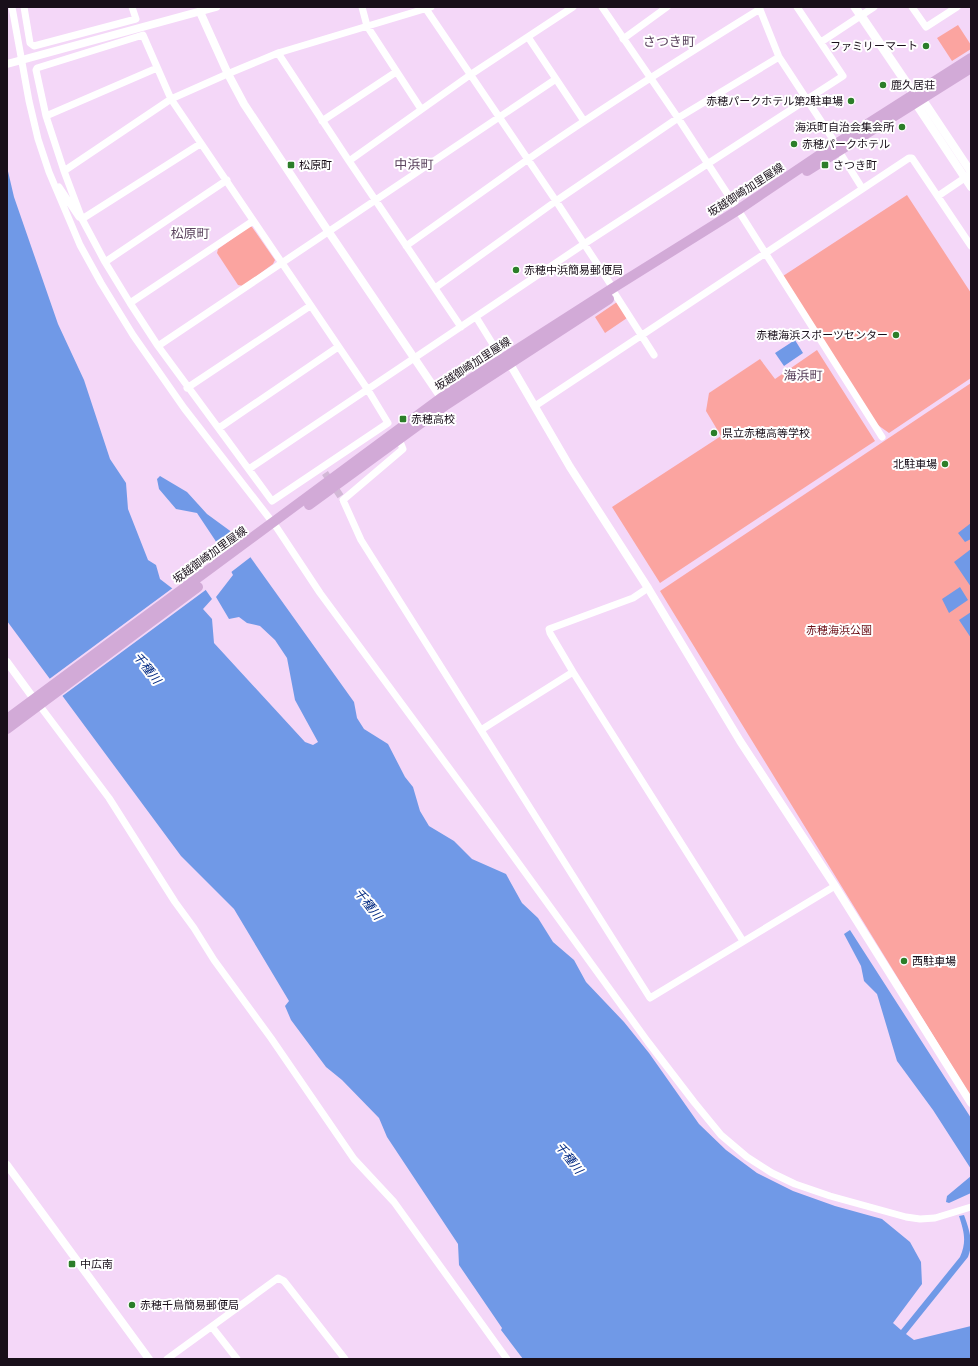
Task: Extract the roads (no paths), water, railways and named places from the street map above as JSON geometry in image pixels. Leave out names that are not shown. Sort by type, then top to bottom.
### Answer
[{"type":"main road","points":[[855,7],[917,99]]},
{"type":"main road","name":"坂越御崎加里屋線","points":[[917,99],[971,58]]},
{"type":"main road","name":"坂越御崎加里屋線","points":[[7,729],[39,700],[444,402],[838,148],[917,99],[971,68]]},
{"type":"main road","name":"坂越御崎加里屋線","points":[[7,719],[39,700]]},
{"type":"street","points":[[12,7],[20,60],[29,101],[38,139],[50,172],[80,245],[133,335],[184,408],[273,527],[648,1042],[694,1102],[721,1135],[747,1157],[772,1173],[795,1184],[830,1196],[906,1217],[920,1219],[935,1218],[971,1207]]},
{"type":"street","points":[[24,7],[30,43],[34,46],[136,19],[132,7]]},
{"type":"street","points":[[7,64],[199,9],[216,7]]},
{"type":"street","points":[[362,7],[367,26],[421,109]]},
{"type":"street","points":[[349,161],[470,75],[573,7]]},
{"type":"street","points":[[602,7],[740,212],[882,437]]},
{"type":"street","points":[[623,39],[667,7]]},
{"type":"street","points":[[249,469],[584,244],[843,76],[822,42],[797,7]]},
{"type":"street","points":[[822,42],[874,7]]},
{"type":"street","points":[[912,7],[926,27],[957,7]]},
{"type":"street","points":[[64,171],[171,99],[278,52],[429,8],[470,75],[556,201],[654,354]]},
{"type":"street","points":[[406,246],[584,121],[759,8],[779,57],[862,188]]},
{"type":"street","points":[[199,9],[228,74],[244,104],[444,402]]},
{"type":"street","points":[[388,423],[323,470],[272,501],[219,428],[187,388],[130,303],[105,262],[82,219],[64,171],[46,116],[36,70],[37,68],[143,35],[171,99],[200,144],[227,180],[310,306],[368,390],[397,436],[403,449],[342,500],[361,540],[650,998],[835,886]]},
{"type":"street","points":[[528,37],[584,121]]},
{"type":"street","points":[[278,52],[349,161],[461,327]]},
{"type":"street","points":[[435,288],[556,201],[678,118],[779,57]]},
{"type":"street","points":[[46,116],[157,68]]},
{"type":"street","points":[[322,120],[396,72]]},
{"type":"street","points":[[158,346],[556,78]]},
{"type":"street","points":[[917,99],[969,175],[971,187]]},
{"type":"street","points":[[82,219],[200,144]]},
{"type":"street","points":[[535,406],[765,252],[909,158],[912,158],[971,246]]},
{"type":"street","points":[[50,172],[78,217],[82,219]]},
{"type":"street","points":[[938,196],[969,175]]},
{"type":"street","points":[[105,262],[227,180]]},
{"type":"street","points":[[130,303],[253,221]]},
{"type":"street","points":[[187,388],[310,306]]},
{"type":"street","points":[[476,317],[535,406],[570,467],[648,588],[740,741],[835,886],[971,1103]]},
{"type":"street","points":[[219,428],[338,347]]},
{"type":"street","points":[[648,588],[633,598],[549,629],[550,633],[573,672],[743,941]]},
{"type":"street","points":[[7,662],[39,700],[109,798],[214,960],[271,1038],[354,1159],[394,1202],[507,1359]]},
{"type":"street","points":[[481,730],[573,672]]},
{"type":"street","points":[[7,1165],[150,1359]]},
{"type":"street","points":[[167,1359],[278,1278],[284,1281],[345,1359]]},
{"type":"street","points":[[212,1327],[236,1359]]},
{"type":"street","points":[[488,1334],[503,1359]]},
{"type":"water","name":"千種川","points":[[7,167],[14,197],[58,324],[84,380],[110,459],[126,483],[128,509],[148,560],[156,565],[160,579],[173,589],[203,586],[212,599],[203,609],[212,619],[214,643],[305,742],[313,745],[318,742],[295,700],[287,658],[275,640],[260,626],[247,623],[239,617],[229,619],[216,597],[233,575],[215,540],[197,513],[176,509],[159,489],[157,479],[160,476],[187,492],[207,514],[233,533],[354,702],[357,718],[364,729],[388,744],[405,777],[413,787],[420,811],[429,826],[454,841],[472,859],[506,874],[522,903],[538,918],[553,942],[574,960],[586,982],[624,1022],[649,1053],[699,1124],[726,1150],[757,1173],[793,1191],[835,1206],[882,1219],[910,1242],[921,1262],[922,1284],[893,1323],[901,1330],[960,1257],[964,1246],[964,1236],[959,1216],[964,1215],[971,1241],[968,1257],[906,1334],[914,1340],[971,1326],[971,1359],[523,1359],[501,1330],[502,1328],[459,1265],[458,1244],[387,1137],[379,1118],[342,1080],[326,1067],[291,1020],[285,1006],[289,1001],[234,909],[181,856],[7,621]]},
{"type":"water","points":[[795,340],[803,353],[784,366],[775,353]]},
{"type":"water","points":[[971,523],[971,539],[965,542],[958,533]]},
{"type":"water","points":[[971,549],[971,587],[954,562]]},
{"type":"water","points":[[960,587],[968,600],[949,613],[942,599]]},
{"type":"water","points":[[971,612],[971,638],[959,620]]},
{"type":"water","points":[[850,930],[971,1118],[971,1169],[933,1110],[897,1061],[877,994],[864,981],[861,966],[844,934]]},
{"type":"water","points":[[971,1176],[971,1193],[949,1203],[946,1202],[947,1196]]},
{"type":"tunnel","points":[[325,473],[343,500]]},
{"type":"place","name":"ファミリーマート","points":[[926,46]]},
{"type":"place","name":"鹿久居荘","points":[[883,85]]},
{"type":"place","name":"赤穂パークホテル第2駐車場","points":[[851,101]]},
{"type":"place","name":"海浜町自治会集会所","points":[[902,127]]},
{"type":"place","name":"赤穂パークホテル","points":[[794,144]]},
{"type":"place","name":"松原町","points":[[291,165]]},
{"type":"place","name":"さつき町","points":[[825,165]]},
{"type":"place","name":"赤穂中浜簡易郵便局","points":[[516,270]]},
{"type":"place","name":"赤穂海浜スポーツセンター","points":[[896,335]]},
{"type":"place","name":"赤穂高校","points":[[403,419]]},
{"type":"place","name":"県立赤穂高等学校","points":[[714,433]]},
{"type":"place","name":"北駐車場","points":[[945,464]]},
{"type":"place","name":"西駐車場","points":[[904,961]]},
{"type":"place","name":"中広南","points":[[72,1264]]},
{"type":"place","name":"赤穂千鳥簡易郵便局","points":[[132,1305]]},
{"type":"district","name":"さつき町","points":[[669,41]]},
{"type":"district","name":"中浜町","points":[[414,164]]},
{"type":"district","name":"松原町","points":[[190,233]]},
{"type":"district","name":"海浜町","points":[[803,375]]},
{"type":"park label","name":"赤穂海浜公園","points":[[839,630]]}]
